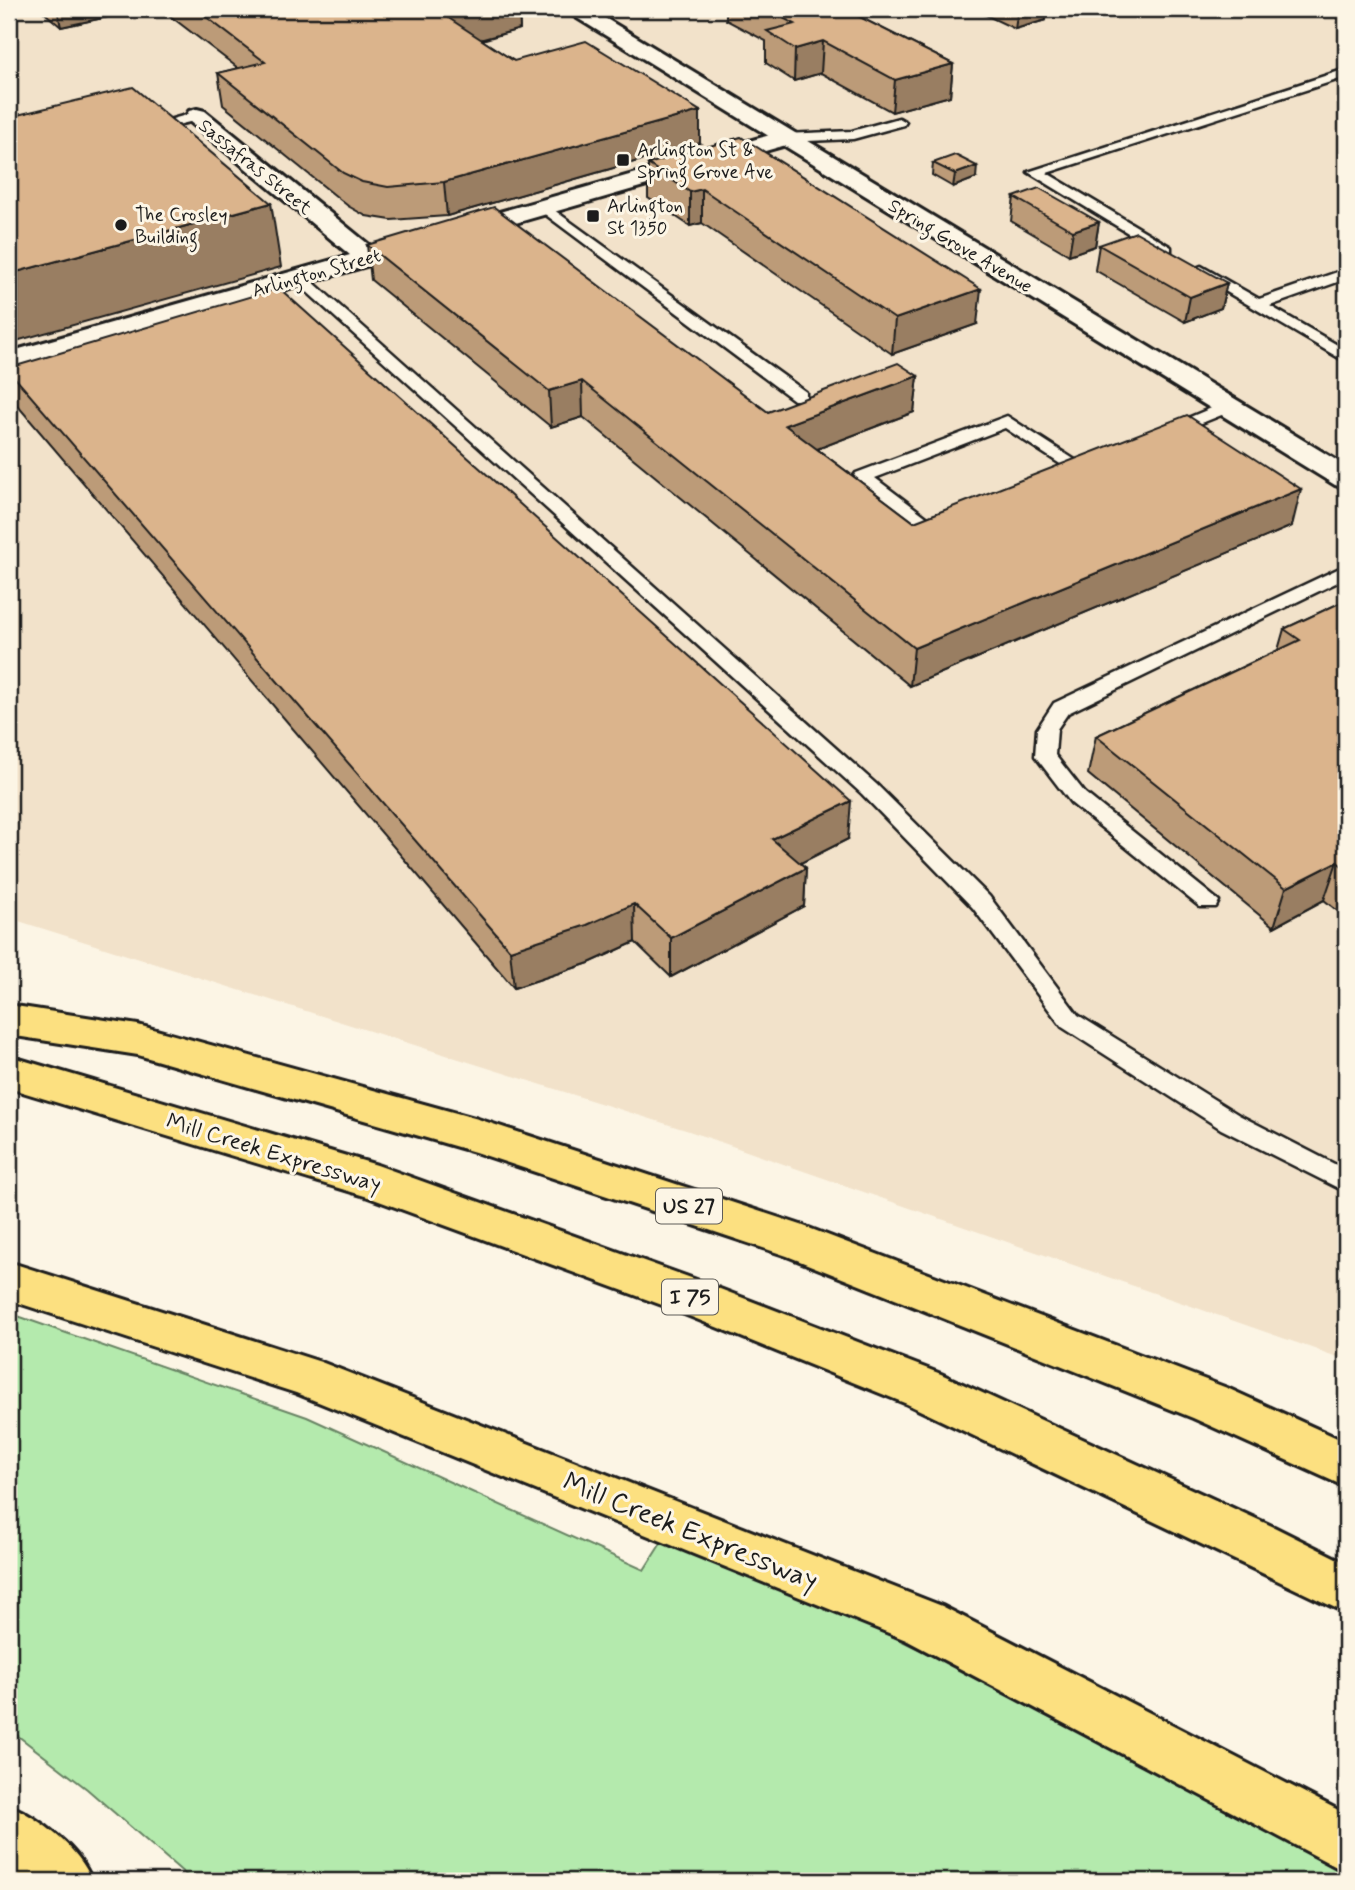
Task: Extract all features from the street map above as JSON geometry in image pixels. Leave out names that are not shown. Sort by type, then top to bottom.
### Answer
[{"type":"highway","name":"US 27","points":[[9,1020],[138,1040],[504,1144],[801,1243],[1210,1403],[1346,1465]]},
{"type":"highway","name":"Mill Creek Expressway","points":[[9,1072],[377,1182],[678,1292],[924,1389],[1256,1543],[1346,1589]]},
{"type":"highway","name":"Mill Creek Expressway","points":[[9,1281],[305,1376],[923,1623],[1346,1844]]},
{"type":"highway","points":[[9,1833],[64,1881]]},
{"type":"street","name":"Spring Grove Avenue","points":[[576,9],[1346,479]]},
{"type":"street","name":"Sassafras Street","points":[[197,116],[368,257]]},
{"type":"street","name":"Arlington Street","points":[[9,361],[785,138]]},
{"type":"lane","points":[[1346,73],[1035,172],[1346,357]]},
{"type":"lane","name":"Sassafras Street","points":[[134,132],[197,116]]},
{"type":"lane","points":[[785,138],[853,135],[899,122]]},
{"type":"lane","points":[[543,206],[800,396]]},
{"type":"lane","points":[[1256,305],[1346,274]]},
{"type":"lane","points":[[299,277],[869,789],[981,902],[1070,1021],[1230,1122],[1346,1182]]},
{"type":"lane","points":[[1151,437],[1228,406]]},
{"type":"lane","points":[[963,510],[926,525],[862,477],[1007,421],[1080,463],[1049,475]]},
{"type":"lane","points":[[1208,901],[1078,798],[1045,756],[1047,729],[1061,708],[1346,571]]},
{"type":"shaded area","points":[[9,9],[1346,9],[1346,1360],[689,1131],[9,918]]},
{"type":"green space","points":[[9,1313],[307,1417],[644,1570],[670,1529],[1242,1805],[1346,1869],[1346,1881],[193,1881],[87,1789],[9,1729]]},
{"type":"building","points":[[196,9],[478,9],[447,17],[514,61],[586,41],[700,111],[444,182],[388,187],[362,182],[343,173],[218,73],[265,62]]},
{"type":"building","points":[[765,9],[844,9],[953,64],[895,80],[823,41],[795,49],[767,31],[795,24]]},
{"type":"building","points":[[133,87],[271,203],[9,274],[9,117]]},
{"type":"building","points":[[741,137],[981,289],[895,319],[702,189],[690,192],[648,164]]},
{"type":"building","points":[[955,155],[977,166],[955,174],[933,163]]},
{"type":"building","points":[[1039,188],[1099,222],[1073,231],[1014,197]]},
{"type":"building","points":[[494,207],[768,412],[898,363],[918,376],[785,425],[914,522],[1187,415],[1301,489],[914,648],[582,381],[549,391],[367,245]]},
{"type":"building","points":[[1136,232],[1227,283],[1190,297],[1099,245]]},
{"type":"building","points":[[279,288],[851,801],[772,839],[806,868],[671,938],[634,904],[587,925],[510,950],[9,371],[9,368]]},
{"type":"building","points":[[1346,600],[1346,869],[1337,862],[1286,888],[1096,736],[1300,640],[1284,629]]},
{"type":"place","name":"Arlington St & Spring Grove Ave","points":[[623,160]]},
{"type":"place","name":"Arlington St 1350","points":[[593,216]]},
{"type":"place","name":"The Crosley Building","points":[[121,225]]}]
